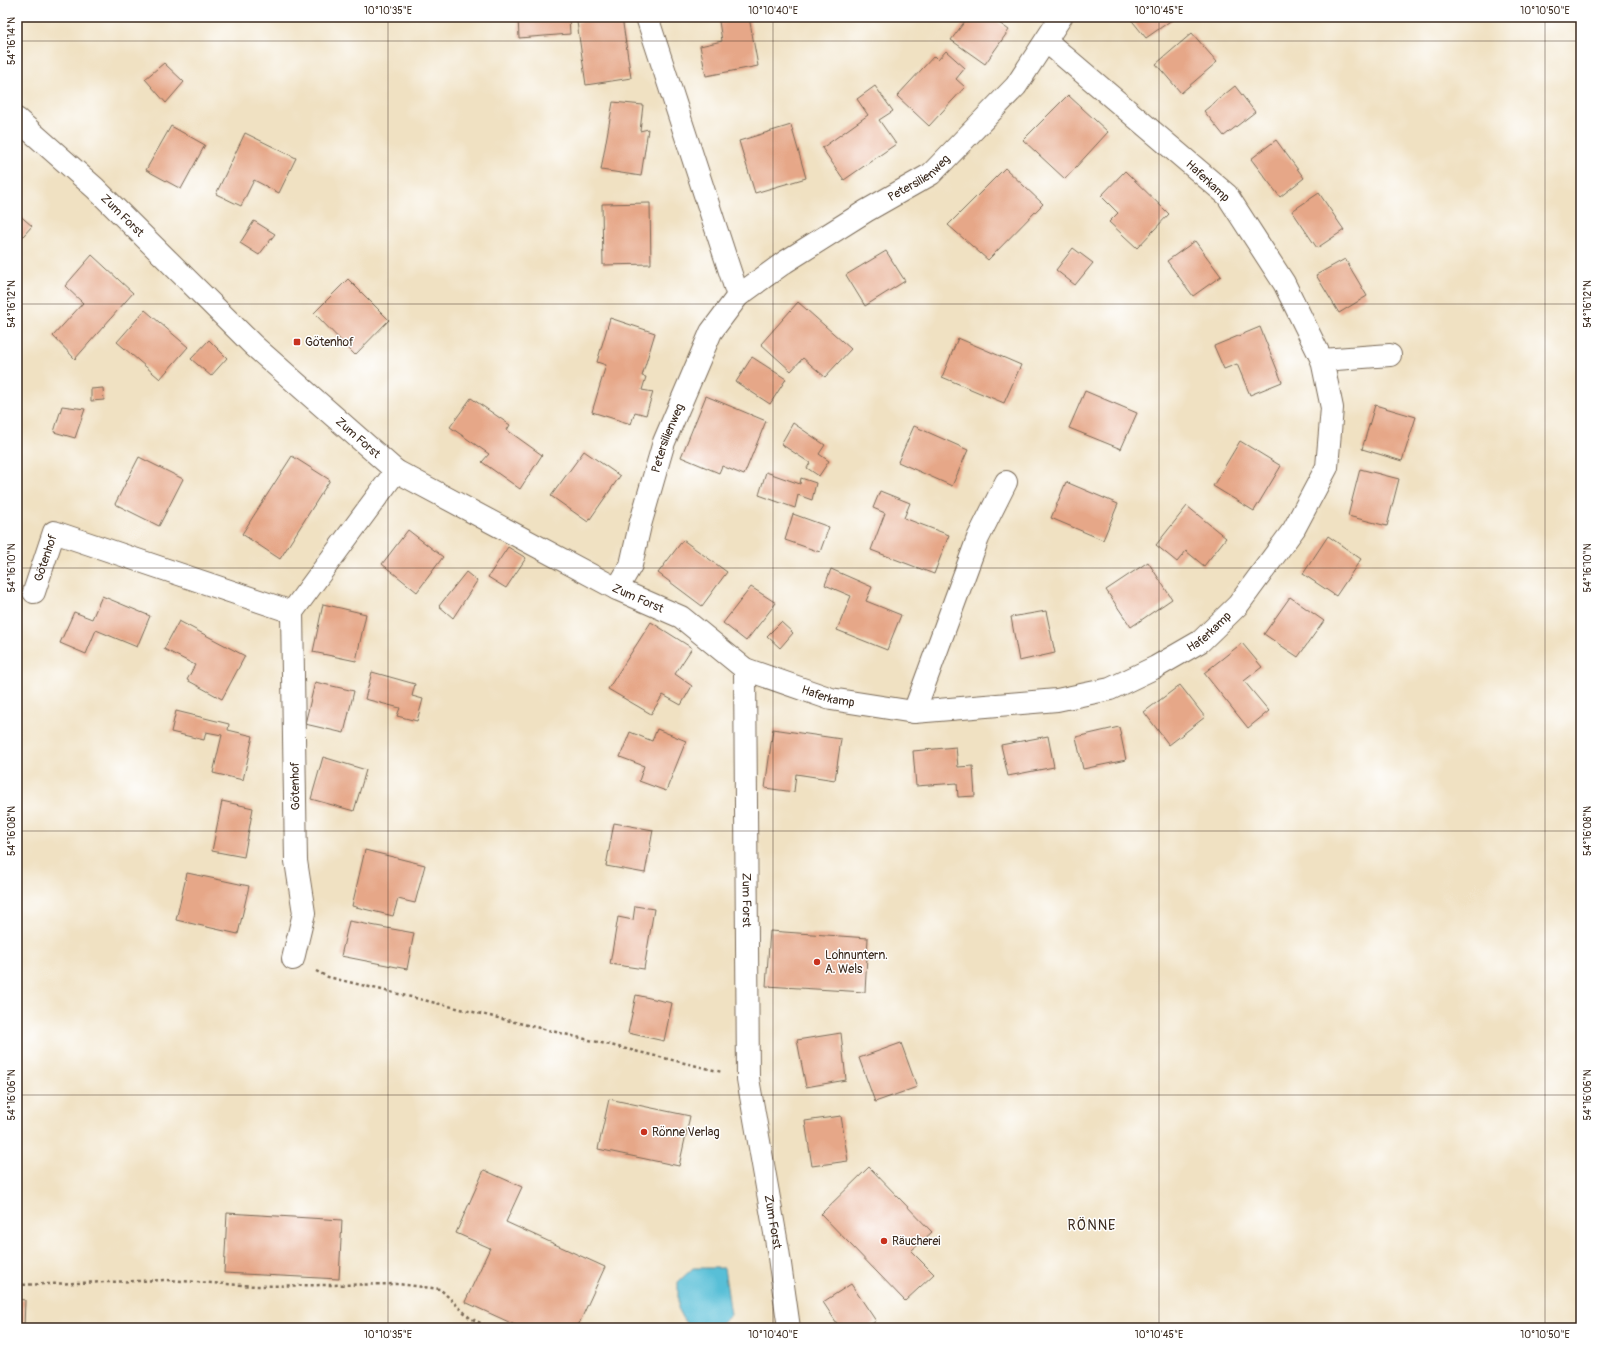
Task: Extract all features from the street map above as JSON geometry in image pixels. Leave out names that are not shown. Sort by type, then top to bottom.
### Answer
[{"type":"street","points":[[647,17],[738,296]]},
{"type":"street","name":"Petersilienweg","points":[[617,589],[631,565],[640,525],[664,442],[712,332],[738,296],[784,262],[866,211],[931,174],[1016,86],[1061,17]]},
{"type":"street","name":"Haferkamp","points":[[744,669],[832,698],[914,712],[1057,700],[1110,689],[1156,667],[1201,641],[1238,605],[1290,536],[1328,466],[1332,408],[1322,360],[1284,283],[1227,195],[1046,41]]},
{"type":"street","name":"Zum Forst","points":[[17,119],[95,188],[253,345],[396,471],[617,589],[681,617],[744,669],[748,1079],[778,1250],[789,1328]]},
{"type":"street","points":[[1322,360],[1390,354]]},
{"type":"street","points":[[292,612],[396,471]]},
{"type":"street","points":[[914,712],[978,538],[1006,482]]},
{"type":"street","name":"Götenhof","points":[[34,592],[54,532],[292,612],[296,861],[304,913],[293,958]]},
{"type":"path","points":[[293,958],[328,977],[748,1079]]},
{"type":"path","points":[[17,1285],[167,1280],[256,1286],[398,1284],[440,1289],[470,1318],[491,1328]]},
{"type":"water","points":[[693,1268],[724,1268],[731,1315],[716,1328],[688,1327],[678,1308],[678,1282]]},
{"type":"building","points":[[518,17],[569,17],[570,34],[519,38]]},
{"type":"building","points":[[622,17],[631,78],[586,85],[577,22]]},
{"type":"building","points":[[749,17],[758,66],[706,76],[700,46],[722,41],[719,21]]},
{"type":"building","points":[[968,17],[991,17],[1009,30],[985,64],[951,40]]},
{"type":"building","points":[[1129,17],[1176,17],[1146,38]]},
{"type":"building","points":[[1192,33],[1217,62],[1181,93],[1156,64]]},
{"type":"building","points":[[946,51],[965,68],[956,79],[965,87],[929,126],[897,96],[934,56],[938,60]]},
{"type":"building","points":[[164,63],[184,82],[166,103],[145,79]]},
{"type":"building","points":[[875,86],[893,111],[879,120],[896,144],[844,180],[822,148],[868,115],[857,99]]},
{"type":"building","points":[[1235,86],[1255,112],[1224,136],[1204,111]]},
{"type":"building","points":[[1068,95],[1108,132],[1065,179],[1023,140]]},
{"type":"building","points":[[613,102],[643,105],[640,131],[648,129],[641,176],[601,170]]},
{"type":"building","points":[[791,125],[806,178],[755,193],[739,141]]},
{"type":"building","points":[[171,126],[205,145],[181,189],[146,170]]},
{"type":"building","points":[[245,133],[296,158],[279,193],[254,180],[241,206],[216,194]]},
{"type":"building","points":[[1276,140],[1304,178],[1280,197],[1251,159]]},
{"type":"building","points":[[1005,168],[1043,204],[988,260],[948,225]]},
{"type":"building","points":[[1125,171],[1169,214],[1137,248],[1109,222],[1118,213],[1101,196]]},
{"type":"building","points":[[1319,193],[1344,230],[1317,248],[1292,211]]},
{"type":"building","points":[[650,203],[651,264],[603,265],[602,204]]},
{"type":"building","points":[[17,213],[32,226],[17,243]]},
{"type":"building","points":[[254,221],[275,234],[259,255],[240,243]]},
{"type":"building","points":[[1195,241],[1221,276],[1193,296],[1167,261]]},
{"type":"building","points":[[1073,248],[1093,263],[1075,285],[1056,270]]},
{"type":"building","points":[[886,251],[905,281],[865,306],[846,275]]},
{"type":"building","points":[[92,255],[133,293],[75,359],[53,336],[83,303],[65,286]]},
{"type":"building","points":[[1345,259],[1367,296],[1339,313],[1316,275]]},
{"type":"building","points":[[348,279],[389,320],[355,355],[314,313]]},
{"type":"building","points":[[798,302],[851,349],[825,377],[803,358],[791,371],[761,344]]},
{"type":"building","points":[[145,310],[188,347],[160,379],[117,342]]},
{"type":"building","points":[[610,318],[655,333],[642,376],[646,377],[642,390],[653,392],[646,415],[635,412],[631,424],[592,412],[606,365],[597,362]]},
{"type":"building","points":[[1260,327],[1282,382],[1250,395],[1237,364],[1224,369],[1214,346]]},
{"type":"building","points":[[958,338],[1021,365],[1004,403],[942,377]]},
{"type":"building","points":[[209,340],[227,358],[211,376],[191,359]]},
{"type":"building","points":[[752,357],[786,379],[770,404],[736,382]]},
{"type":"building","points":[[103,388],[104,400],[91,401],[91,389]]},
{"type":"building","points":[[1085,391],[1137,413],[1121,449],[1069,428]]},
{"type":"building","points":[[706,396],[766,421],[744,475],[722,466],[719,473],[681,457]]},
{"type":"building","points":[[471,398],[510,425],[507,430],[542,455],[520,489],[482,462],[489,454],[450,427]]},
{"type":"building","points":[[1375,405],[1416,417],[1402,461],[1362,449]]},
{"type":"building","points":[[62,406],[85,409],[75,438],[54,432]]},
{"type":"building","points":[[793,423],[825,445],[819,454],[829,461],[819,476],[807,468],[810,463],[781,444]]},
{"type":"building","points":[[914,426],[968,450],[952,486],[898,462]]},
{"type":"building","points":[[1240,441],[1281,466],[1254,511],[1213,486]]},
{"type":"building","points":[[584,451],[620,476],[588,522],[551,496]]},
{"type":"building","points":[[292,456],[330,480],[280,559],[242,534]]},
{"type":"building","points":[[139,457],[183,479],[159,526],[115,504]]},
{"type":"building","points":[[1360,469],[1399,479],[1387,526],[1348,516]]},
{"type":"building","points":[[766,472],[800,484],[801,478],[816,483],[812,500],[798,495],[795,508],[759,495]]},
{"type":"building","points":[[1066,482],[1118,504],[1103,540],[1051,518]]},
{"type":"building","points":[[880,491],[910,503],[904,518],[949,535],[934,574],[871,550],[885,513],[873,508]]},
{"type":"building","points":[[1187,506],[1226,538],[1204,566],[1186,551],[1177,562],[1156,545]]},
{"type":"building","points":[[793,514],[829,527],[820,552],[785,540]]},
{"type":"building","points":[[408,530],[443,557],[417,592],[382,564]]},
{"type":"building","points":[[1328,536],[1361,559],[1336,596],[1303,574]]},
{"type":"building","points":[[683,540],[727,572],[702,606],[658,573]]},
{"type":"building","points":[[508,547],[526,558],[506,588],[488,577]]},
{"type":"building","points":[[1148,562],[1172,599],[1131,627],[1106,590]]},
{"type":"building","points":[[831,569],[872,587],[866,601],[901,615],[887,650],[837,630],[851,596],[825,585]]},
{"type":"building","points":[[466,572],[477,581],[453,618],[439,606]]},
{"type":"building","points":[[751,587],[776,603],[746,641],[723,623]]},
{"type":"building","points":[[102,596],[150,616],[137,647],[96,630],[86,654],[60,643],[74,612],[92,619]]},
{"type":"building","points":[[1290,597],[1324,621],[1298,657],[1264,634]]},
{"type":"building","points":[[323,604],[366,614],[356,661],[313,652]]},
{"type":"building","points":[[1046,611],[1055,653],[1019,661],[1011,617]]},
{"type":"building","points":[[179,621],[245,656],[222,699],[187,680],[195,665],[164,649]]},
{"type":"building","points":[[651,622],[692,648],[675,674],[692,686],[681,705],[663,695],[651,714],[608,689]]},
{"type":"building","points":[[781,622],[793,633],[780,648],[767,636]]},
{"type":"building","points":[[1242,643],[1262,667],[1244,681],[1269,711],[1248,728],[1204,673]]},
{"type":"building","points":[[372,672],[415,684],[412,696],[423,699],[417,721],[397,716],[400,708],[365,699]]},
{"type":"building","points":[[315,682],[354,691],[344,733],[305,724]]},
{"type":"building","points":[[1180,685],[1205,717],[1169,745],[1144,712]]},
{"type":"building","points":[[176,711],[229,724],[228,730],[253,736],[243,780],[213,773],[222,735],[206,732],[204,740],[171,732]]},
{"type":"building","points":[[1119,727],[1126,760],[1083,769],[1076,737]]},
{"type":"building","points":[[657,729],[686,741],[666,791],[639,781],[644,766],[620,757],[630,732],[652,741]]},
{"type":"building","points":[[773,729],[841,739],[835,780],[796,774],[794,792],[765,788]]},
{"type":"building","points":[[1048,736],[1054,767],[1008,776],[1001,745]]},
{"type":"building","points":[[956,747],[958,767],[973,766],[975,796],[958,797],[957,783],[916,786],[913,751]]},
{"type":"building","points":[[323,757],[366,770],[354,811],[311,799]]},
{"type":"building","points":[[222,801],[253,808],[244,857],[212,851]]},
{"type":"building","points":[[614,823],[653,830],[645,873],[606,866]]},
{"type":"building","points":[[365,850],[425,865],[415,903],[398,899],[393,916],[352,906]]},
{"type":"building","points":[[187,873],[249,886],[238,934],[176,920]]},
{"type":"building","points":[[635,906],[654,909],[644,969],[610,964],[618,917],[633,920]]},
{"type":"building","points":[[349,921],[414,933],[407,969],[341,956]]},
{"type":"building","name":"Lohnuntern. A. Wels","points":[[770,931],[868,938],[865,992],[766,986]]},
{"type":"building","points":[[636,995],[672,1003],[664,1041],[628,1033]]},
{"type":"building","points":[[841,1033],[846,1080],[806,1087],[797,1040]]},
{"type":"building","points":[[901,1043],[917,1087],[875,1102],[859,1058]]},
{"type":"building","name":"Rönne Verlag","points":[[609,1099],[690,1116],[679,1166],[598,1149]]},
{"type":"building","points":[[841,1116],[848,1161],[812,1166],[805,1121]]},
{"type":"building","name":"Räucherei","points":[[869,1167],[932,1232],[911,1251],[934,1274],[905,1301],[821,1214]]},
{"type":"building","points":[[484,1170],[522,1187],[506,1222],[605,1267],[577,1328],[522,1328],[465,1302],[490,1248],[456,1233]]},
{"type":"building","points":[[227,1213],[342,1220],[339,1279],[224,1273]]},
{"type":"building","points":[[851,1284],[876,1321],[866,1328],[840,1328],[823,1302]]},
{"type":"building","points":[[17,1299],[25,1300],[24,1328],[17,1328]]},
{"type":"place","name":"Götenhof","points":[[297,342]]},
{"type":"place","name":"Lohnuntern. A. Wels","points":[[817,962]]},
{"type":"place","name":"Rönne Verlag","points":[[644,1132]]},
{"type":"place","name":"Räucherei","points":[[884,1241]]},
{"type":"district","name":"RÖNNE","points":[[1092,1225]]}]
